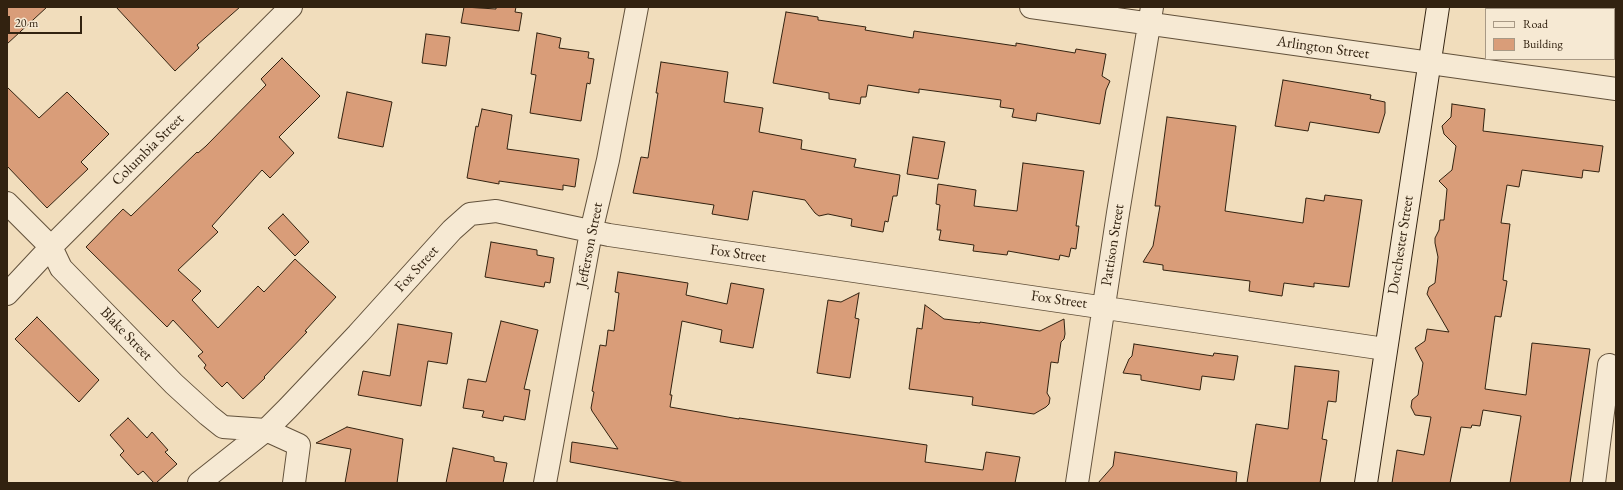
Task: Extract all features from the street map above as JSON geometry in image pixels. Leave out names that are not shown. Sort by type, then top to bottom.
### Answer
[{"type":"street","name":"Columbia Street","points":[[7,294],[51,247],[291,7]]},
{"type":"street","name":"Jefferson Street","points":[[545,483],[591,232],[608,160],[637,7]]},
{"type":"street","name":"Arlington Street","points":[[1031,7],[1151,15],[1430,64],[1616,89]]},
{"type":"street","name":"Dorchester Street","points":[[1366,483],[1376,424],[1385,349],[1438,7]]},
{"type":"street","name":"Pattison Street","points":[[1077,483],[1151,15]]},
{"type":"street","name":"Blake Street","points":[[7,203],[51,247],[61,268],[174,384],[208,415],[223,427],[266,430],[299,444],[294,483]]},
{"type":"street","name":"Fox Street","points":[[200,483],[266,430],[358,334],[452,230],[470,214],[496,211],[591,232],[1385,349]]},
{"type":"street","points":[[1594,483],[1609,365]]},
{"type":"building","points":[[7,7],[47,7],[7,44]]},
{"type":"building","points":[[116,7],[240,7],[197,45],[199,48],[175,71]]},
{"type":"building","points":[[464,7],[496,9],[496,7],[516,7],[515,12],[522,13],[519,31],[461,23]]},
{"type":"building","points":[[786,12],[818,17],[818,20],[866,27],[865,30],[913,38],[914,31],[1016,46],[1016,43],[1075,53],[1076,49],[1106,54],[1102,76],[1110,81],[1106,90],[1100,124],[1037,113],[1036,121],[1012,117],[1014,109],[1000,107],[1001,100],[919,89],[919,93],[868,85],[866,97],[861,97],[860,104],[829,99],[829,93],[773,83]]},
{"type":"building","points":[[537,33],[561,38],[559,48],[589,52],[588,58],[594,59],[590,84],[587,83],[581,121],[530,113],[536,75],[531,74]]},
{"type":"building","points":[[426,34],[450,37],[446,66],[422,63]]},
{"type":"building","points":[[282,58],[320,96],[279,137],[294,153],[270,178],[262,170],[212,226],[218,232],[178,270],[201,291],[192,300],[218,328],[258,286],[264,292],[295,259],[336,297],[305,331],[307,332],[264,377],[265,378],[243,399],[227,382],[222,387],[204,368],[206,365],[198,356],[203,352],[173,320],[167,327],[86,247],[123,209],[131,216],[197,152],[198,153],[206,146],[266,85],[261,79]]},
{"type":"building","points":[[661,62],[728,72],[724,102],[763,108],[759,132],[802,140],[801,149],[856,159],[854,167],[900,175],[897,196],[893,196],[888,222],[885,221],[883,232],[851,226],[852,219],[828,214],[819,216],[805,200],[753,191],[748,220],[712,214],[714,205],[633,193],[641,157],[648,158]]},
{"type":"building","points":[[1283,80],[1371,95],[1370,99],[1385,102],[1385,113],[1379,133],[1310,122],[1308,131],[1275,126]]},
{"type":"building","points":[[7,87],[39,118],[67,92],[109,134],[81,162],[88,169],[47,208],[7,166]]},
{"type":"building","points":[[347,92],[392,102],[383,147],[338,138]]},
{"type":"building","points":[[1452,104],[1485,109],[1483,131],[1603,146],[1599,172],[1583,170],[1582,178],[1522,170],[1519,187],[1507,185],[1501,223],[1510,224],[1503,280],[1507,281],[1501,317],[1495,316],[1485,389],[1526,395],[1532,343],[1590,349],[1570,483],[1510,483],[1521,416],[1483,410],[1480,426],[1472,425],[1471,428],[1461,427],[1450,483],[1392,483],[1397,450],[1424,455],[1431,417],[1415,415],[1411,407],[1412,400],[1418,395],[1423,363],[1415,348],[1425,341],[1427,329],[1449,332],[1427,294],[1429,287],[1435,283],[1438,257],[1435,238],[1439,230],[1440,220],[1444,220],[1447,189],[1439,181],[1452,170],[1456,146],[1444,134],[1442,126],[1451,117]]},
{"type":"building","points":[[482,109],[512,115],[507,149],[579,159],[575,187],[563,185],[563,190],[499,181],[499,184],[467,178],[476,126],[478,127]]},
{"type":"building","points":[[1167,117],[1236,126],[1225,211],[1303,223],[1306,198],[1324,201],[1325,195],[1362,200],[1349,287],[1314,283],[1314,287],[1284,283],[1282,296],[1249,291],[1250,281],[1163,270],[1163,265],[1143,262],[1153,246],[1160,206],[1155,206]]},
{"type":"building","points":[[913,137],[945,142],[938,179],[907,174]]},
{"type":"building","points":[[1023,163],[1084,171],[1076,226],[1079,226],[1076,249],[1071,248],[1069,257],[1060,255],[1059,260],[1008,251],[1007,255],[973,251],[974,245],[939,240],[941,230],[937,230],[940,205],[936,204],[938,184],[976,190],[974,206],[1017,211]]},
{"type":"building","points":[[283,214],[309,242],[295,256],[268,228]]},
{"type":"building","points":[[491,242],[537,250],[537,255],[554,258],[550,283],[545,282],[544,287],[485,277]]},
{"type":"building","points":[[618,272],[688,283],[686,295],[727,304],[731,283],[764,289],[753,348],[720,342],[722,330],[682,321],[670,395],[672,395],[670,407],[739,419],[927,445],[925,462],[983,470],[986,452],[1020,457],[1015,483],[685,483],[570,462],[572,442],[618,449],[591,408],[594,392],[592,391],[600,345],[606,346],[608,330],[614,331],[619,293],[615,292]]},
{"type":"building","points":[[859,293],[855,318],[859,319],[850,378],[817,373],[828,300],[841,302]]},
{"type":"building","points":[[925,305],[944,319],[980,322],[1040,331],[1064,319],[1065,334],[1064,339],[1061,342],[1058,363],[1051,362],[1047,393],[1050,398],[1049,404],[1034,414],[972,405],[973,397],[909,389],[917,328],[922,329]]},
{"type":"building","points":[[37,317],[99,380],[79,402],[15,339]]},
{"type":"building","points":[[501,321],[538,330],[524,389],[530,390],[525,420],[504,416],[503,421],[482,417],[484,411],[463,408],[468,379],[486,382]]},
{"type":"building","points":[[398,324],[452,333],[447,364],[428,361],[421,406],[358,395],[363,371],[390,376]]},
{"type":"building","points":[[1134,344],[1213,356],[1214,353],[1238,356],[1234,380],[1202,376],[1200,390],[1141,380],[1141,375],[1123,373],[1129,359],[1132,356]]},
{"type":"building","points":[[1295,366],[1339,371],[1336,402],[1328,401],[1322,439],[1327,440],[1320,483],[1247,483],[1256,424],[1288,429]]},
{"type":"building","points":[[128,418],[147,438],[152,432],[168,450],[165,452],[177,464],[156,483],[154,483],[143,471],[138,475],[120,455],[124,451],[110,435]]},
{"type":"building","points":[[347,427],[403,439],[397,483],[345,483],[351,449],[316,443]]},
{"type":"building","points":[[453,448],[494,457],[494,461],[507,463],[503,483],[446,483]]},
{"type":"building","points":[[1115,452],[1237,472],[1236,483],[1098,483],[1113,466]]}]
